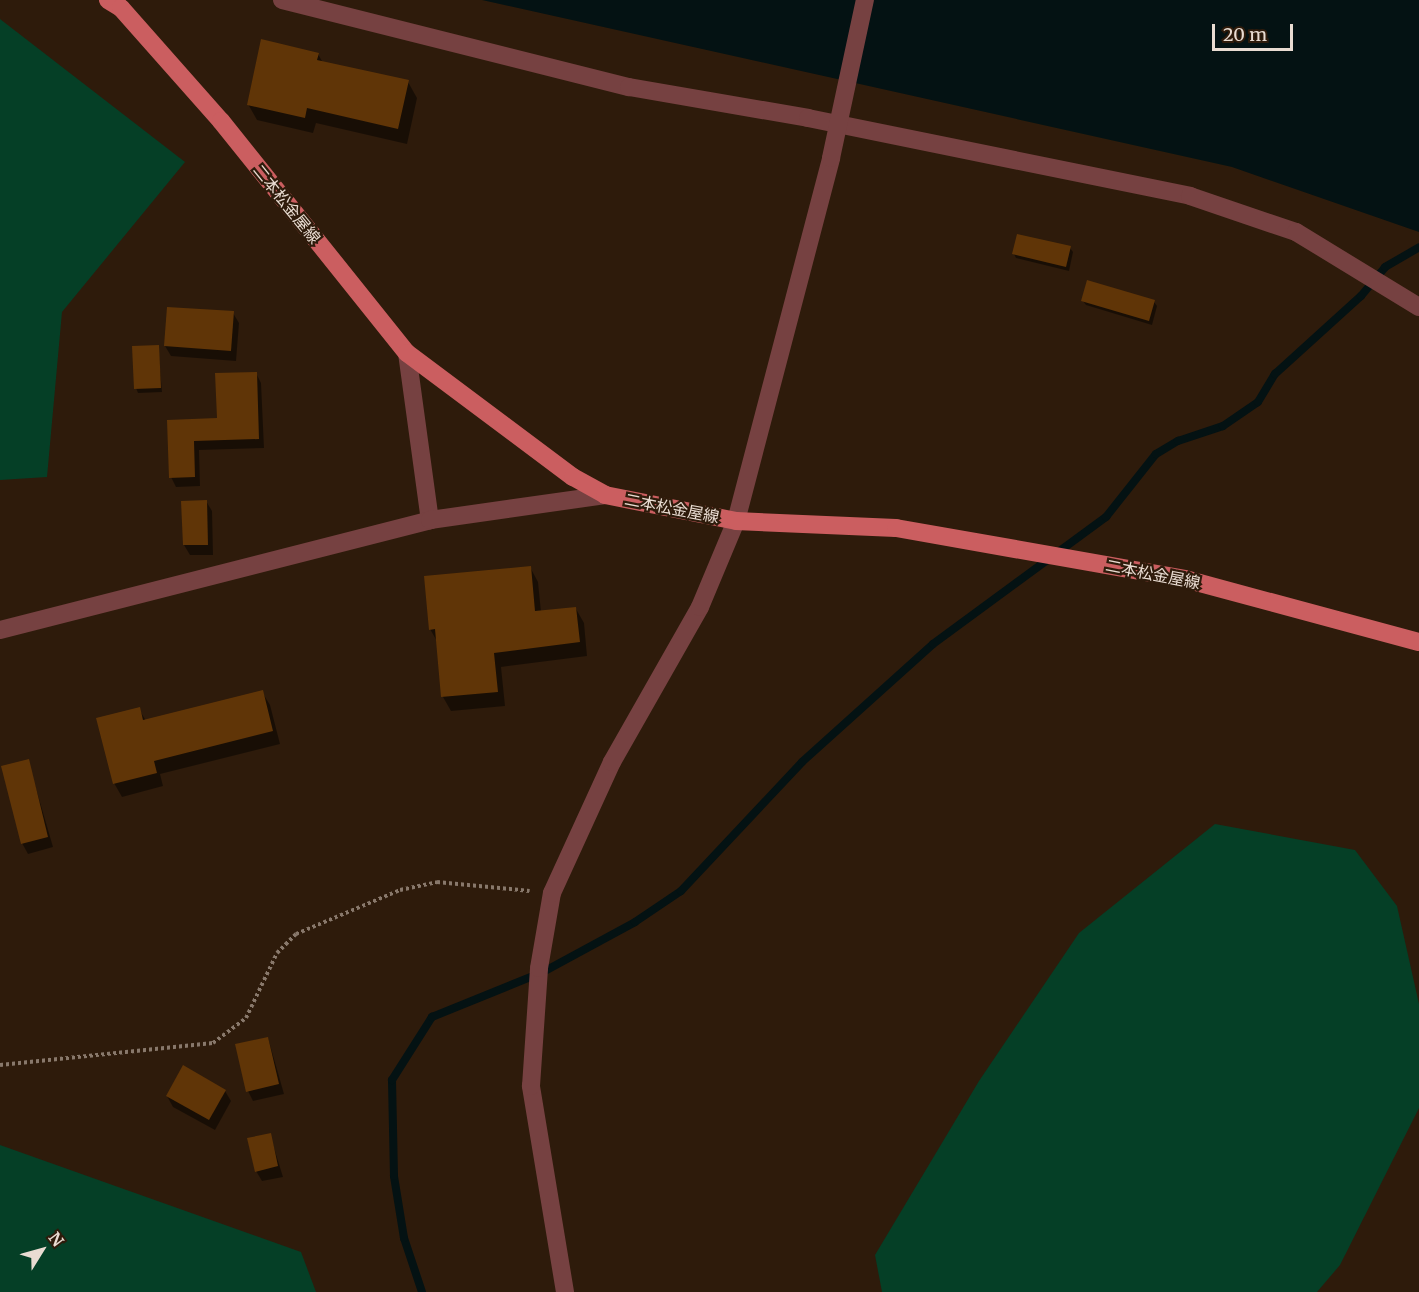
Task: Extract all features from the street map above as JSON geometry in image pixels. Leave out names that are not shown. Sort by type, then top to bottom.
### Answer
[{"type":"main road","name":"二本松金屋線","points":[[120,3],[221,121],[407,352],[573,477],[605,495],[736,521],[896,528],[1173,576],[1419,642]]},
{"type":"street","points":[[282,0],[630,87],[808,117],[1190,196],[1296,232],[1411,303]]},
{"type":"street","points":[[565,1292],[531,1086],[538,968],[552,892],[612,762],[700,607],[736,521],[831,158],[866,0]]},
{"type":"street","points":[[407,352],[430,520]]},
{"type":"street","points":[[0,630],[430,520],[605,495]]},
{"type":"path","points":[[0,1065],[213,1043],[246,1018],[277,953],[296,934],[400,890],[437,882],[552,892]]},
{"type":"green space","points":[[0,19],[185,162],[62,312],[47,477],[0,480]]},
{"type":"green space","points":[[1215,824],[1355,850],[1397,906],[1419,1004],[1419,1108],[1340,1265],[1317,1292],[882,1292],[875,1255],[979,1081],[1079,933]]},
{"type":"green space","points":[[0,1145],[301,1252],[316,1292],[0,1292]]},
{"type":"shaded area","points":[[482,0],[1419,0],[1419,232],[1232,167]]},
{"type":"building","points":[[261,39],[319,53],[317,60],[409,80],[398,129],[307,108],[305,118],[247,105]]},
{"type":"building","points":[[1017,234],[1071,246],[1066,267],[1012,254]]},
{"type":"building","points":[[1087,280],[1155,300],[1149,321],[1081,301]]},
{"type":"building","points":[[167,307],[234,311],[231,351],[164,346]]},
{"type":"building","points":[[159,345],[161,388],[134,389],[132,346]]},
{"type":"building","points":[[257,372],[259,439],[194,441],[195,477],[169,478],[167,420],[217,418],[215,373]]},
{"type":"building","points":[[207,500],[208,545],[183,545],[181,501]]},
{"type":"building","points":[[531,566],[535,611],[576,607],[580,642],[494,653],[498,692],[441,697],[435,629],[429,630],[424,576]]},
{"type":"building","points":[[263,690],[273,731],[154,761],[157,773],[113,784],[96,718],[140,707],[143,720]]},
{"type":"building","points":[[29,759],[48,837],[21,844],[1,766]]},
{"type":"building","points":[[268,1037],[279,1084],[246,1092],[235,1044]]},
{"type":"building","points":[[183,1065],[226,1090],[209,1120],[166,1096]]},
{"type":"building","points":[[271,1133],[278,1166],[255,1172],[247,1138]]},
{"type":"waterway","points":[[422,1292],[404,1238],[394,1176],[392,1080],[432,1017],[543,972],[635,922],[681,891],[802,762],[933,644],[1106,517],[1156,454],[1178,441],[1223,426],[1258,402],[1275,374],[1361,296],[1385,267],[1419,247]]}]
